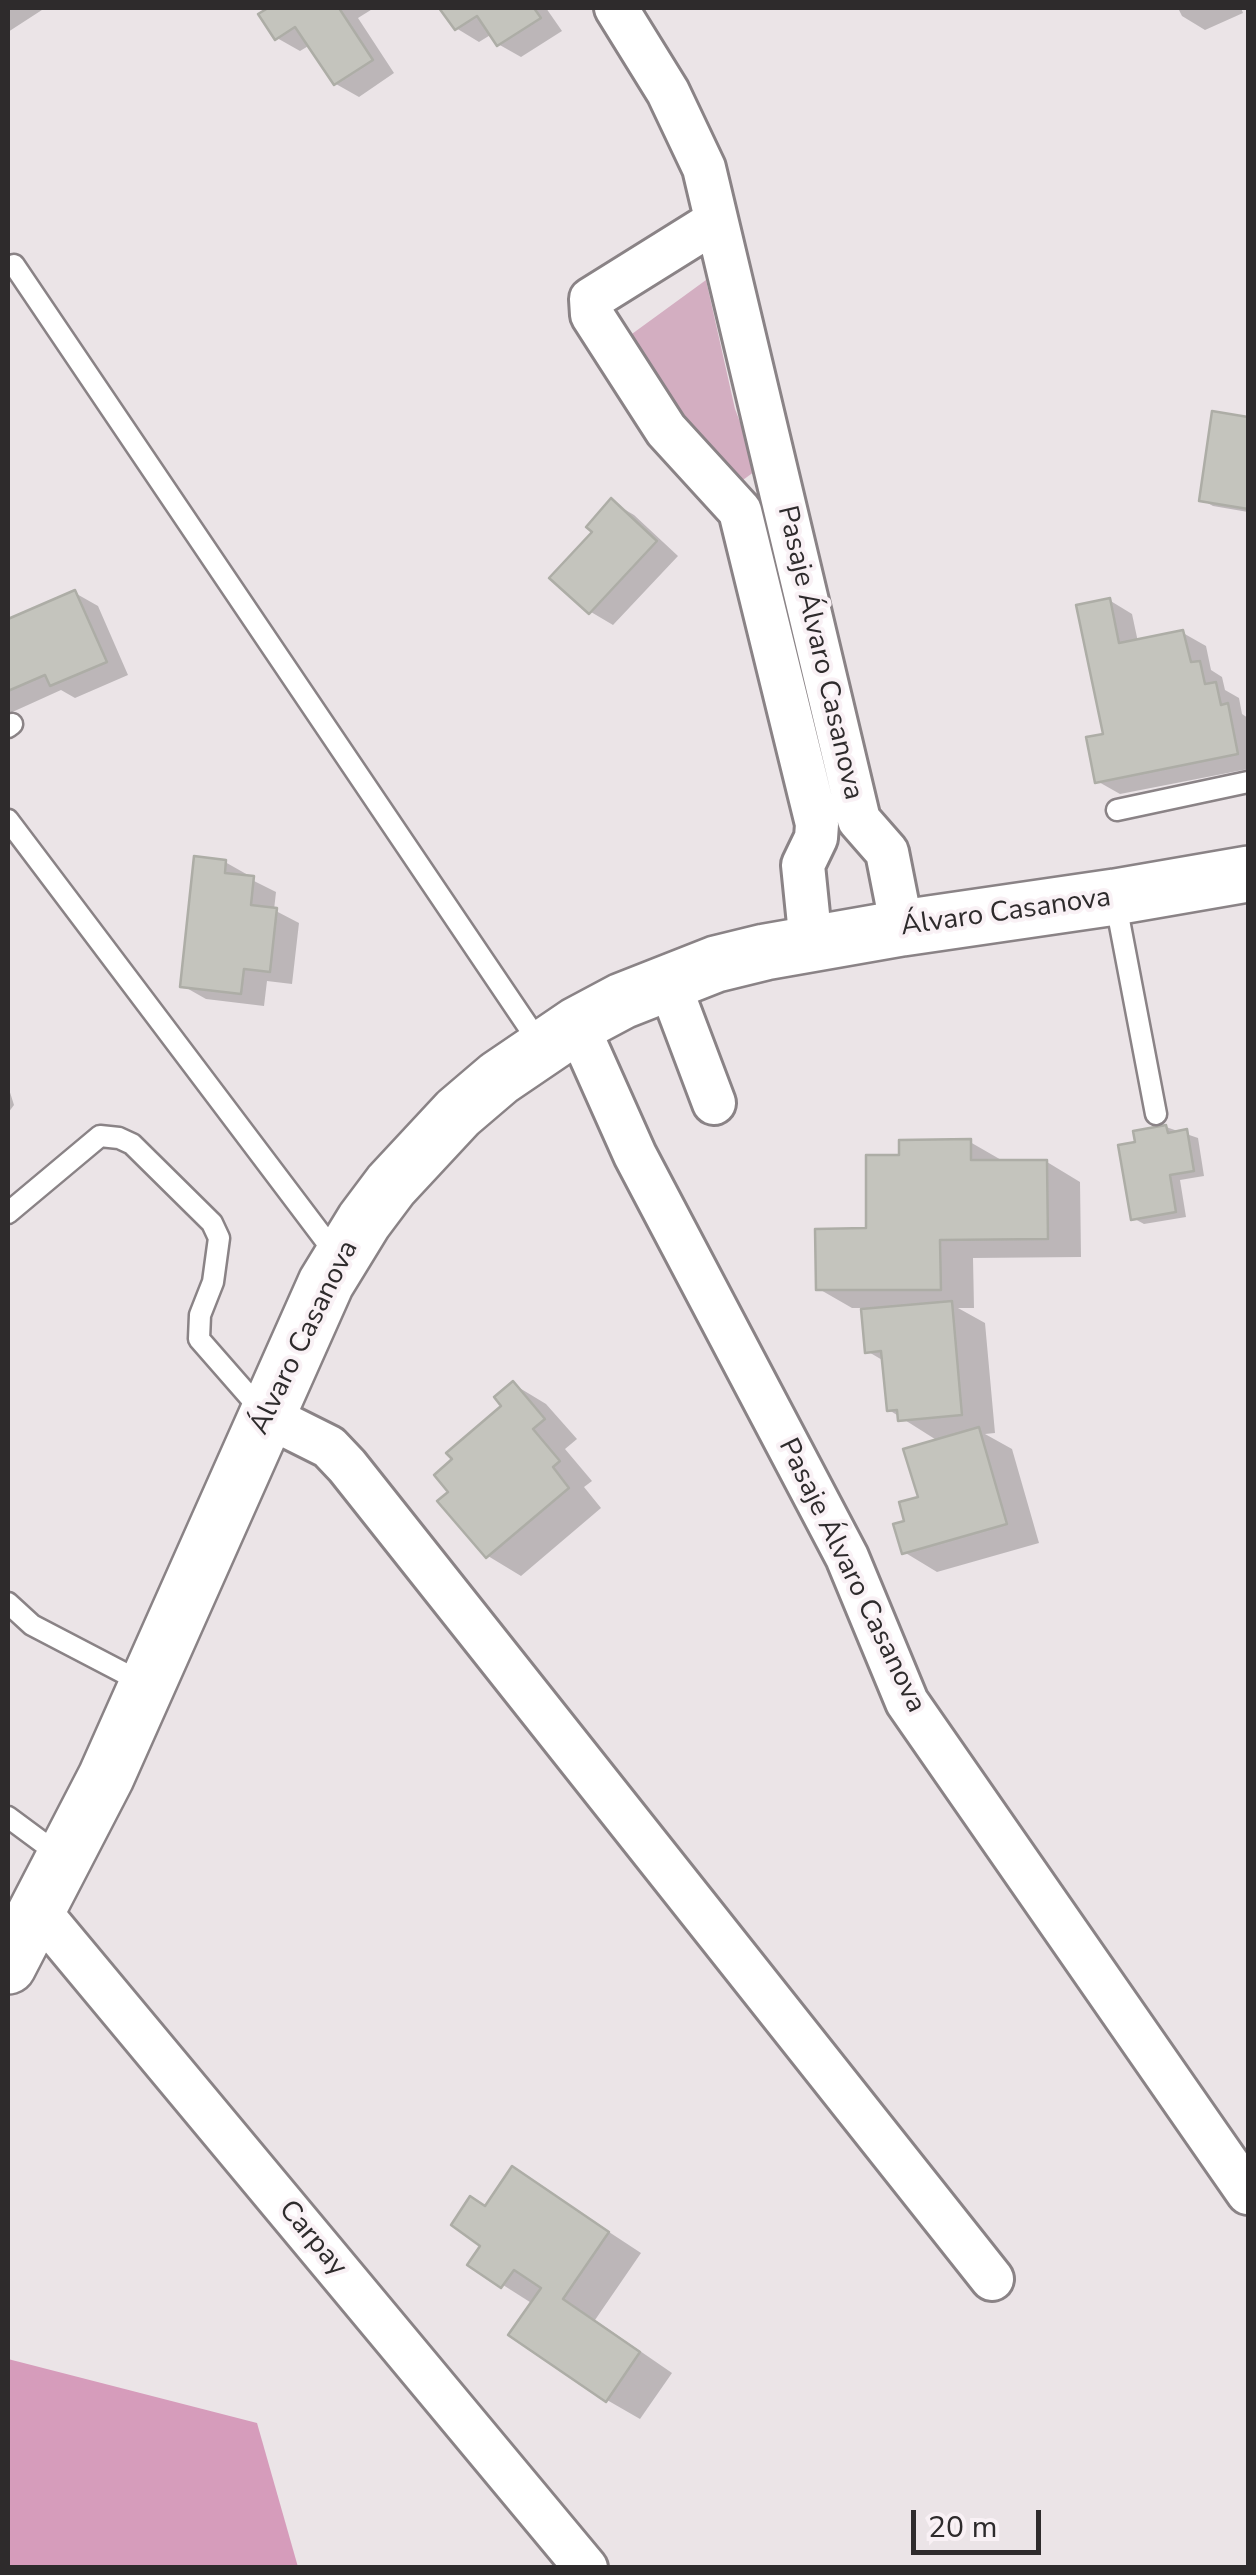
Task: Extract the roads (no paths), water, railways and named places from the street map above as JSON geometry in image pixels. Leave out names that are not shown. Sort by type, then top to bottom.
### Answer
[{"type":"street","name":"Pasaje Álvaro Casanova","points":[[616,8],[668,92],[704,168],[859,820],[886,852],[902,928]]},
{"type":"street","name":"Pasaje Álvaro Casanova","points":[[716,221],[591,299],[592,315],[666,430],[740,510],[816,824],[816,838],[803,866],[811,944]]},
{"type":"street","name":"Pasaje Álvaro Casanova","points":[[740,510],[780,487]]},
{"type":"street","name":"Álvaro Casanova","points":[[8,1966],[148,1685],[266,1415],[339,1260],[420,1150],[458,1112],[559,1036],[668,981],[716,964],[902,928],[1248,874]]},
{"type":"street","points":[[668,981],[714,1103]]},
{"type":"street","name":"Pasaje Álvaro Casanova","points":[[559,1036],[635,1155],[847,1557],[907,1702],[1248,2193]]},
{"type":"street","points":[[266,1415],[329,1447],[347,1466],[992,2279]]},
{"type":"street","name":"Carpay","points":[[38,1910],[586,2568]]},
{"type":"lane","points":[[14,265],[559,1036]]},
{"type":"lane","points":[[1116,810],[1248,782]]},
{"type":"lane","points":[[8,820],[339,1260]]},
{"type":"lane","points":[[1115,897],[1156,1114]]},
{"type":"lane","points":[[8,1213],[100,1136],[132,1144],[212,1223],[219,1238],[213,1282],[200,1315],[199,1338],[266,1415]]},
{"type":"lane","points":[[8,1603],[32,1624],[148,1685]]},
{"type":"lane","points":[[8,1817],[64,1859]]}]
